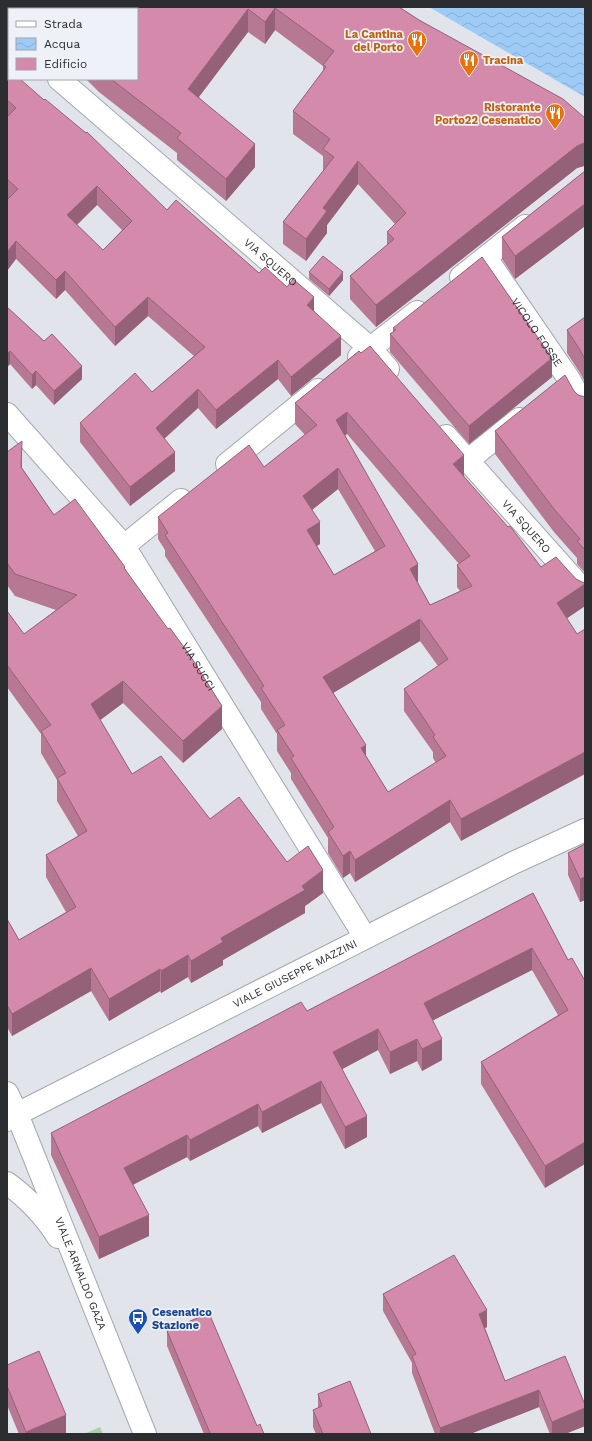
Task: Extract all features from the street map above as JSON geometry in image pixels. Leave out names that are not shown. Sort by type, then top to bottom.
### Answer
[{"type":"street","name":"VIA SQUERO","points":[[60,80],[370,348],[401,384]]},
{"type":"street","points":[[124,546],[370,348],[542,213]]},
{"type":"street","name":"VICOLO FOSSE","points":[[486,258],[569,379],[585,408]]},
{"type":"street","points":[[551,394],[569,379]]},
{"type":"street","points":[[467,461],[533,408]]},
{"type":"street","name":"VIA SUCCI","points":[[7,414],[124,546],[364,937]]},
{"type":"street","name":"VIA SQUERO","points":[[431,420],[585,592]]},
{"type":"street","name":"VIALE GIUSEPPE MAZZINI","points":[[12,1117],[513,862],[585,830]]},
{"type":"street","name":"VIALE ARNALDO GAZA","points":[[7,1093],[12,1117],[78,1268],[145,1434]]},
{"type":"street","points":[[7,1183],[19,1192],[52,1226],[78,1268]]},
{"type":"green space","points":[[100,1427],[103,1434],[84,1434]]},
{"type":"water","points":[[429,7],[585,7],[585,97]]},
{"type":"building","points":[[34,7],[399,7],[419,20],[563,99],[585,118],[585,143],[577,146],[376,305],[350,276],[394,239],[387,232],[406,213],[358,161],[323,208],[327,211],[306,239],[283,222],[334,157],[323,149],[330,139],[293,111],[326,67],[323,65],[334,51],[275,8],[265,22],[248,9],[188,89],[255,144],[226,179],[177,138],[181,133],[112,80],[138,80],[138,8]]},
{"type":"building","points":[[7,68],[8,80],[21,80],[44,100],[45,99],[86,133],[87,132],[167,210],[176,200],[259,273],[265,267],[287,287],[293,279],[314,297],[307,305],[341,336],[291,377],[278,360],[216,410],[198,389],[156,428],[175,452],[130,487],[80,423],[135,373],[152,392],[205,347],[148,297],[115,327],[65,271],[56,280],[16,241],[7,252],[7,200],[18,189],[7,179],[7,117],[16,108],[7,100]],"holes":[[[97,186],[132,221],[103,250],[67,215]]]},
{"type":"building","points":[[585,171],[585,204],[515,256],[502,237]]},
{"type":"building","points":[[323,256],[343,272],[329,289],[309,272]]},
{"type":"building","points":[[482,257],[552,358],[469,426],[390,334],[396,330],[393,328]]},
{"type":"building","points":[[7,307],[44,341],[52,334],[82,366],[54,391],[36,371],[32,375],[10,351],[7,354]]},
{"type":"building","points":[[585,317],[585,359],[567,330]]},
{"type":"building","points":[[370,346],[464,455],[453,464],[508,527],[510,526],[541,567],[556,557],[576,579],[585,583],[557,603],[577,634],[585,629],[585,752],[461,819],[450,800],[355,860],[350,851],[343,856],[328,832],[334,827],[291,758],[294,756],[277,730],[285,725],[261,688],[264,686],[165,535],[168,533],[158,517],[249,445],[264,467],[317,425],[295,403],[359,351],[361,353]],"holes":[[[347,412],[470,556],[457,565],[472,586],[430,605],[410,569],[418,564],[336,420]],[[338,468],[385,546],[334,575],[307,530],[320,522],[303,496]],[[420,619],[448,659],[404,689],[435,735],[433,737],[446,756],[388,792],[361,748],[366,745],[323,677]]]},
{"type":"building","points":[[565,375],[574,391],[578,395],[585,397],[585,550],[577,541],[580,539],[554,509],[495,431]]},
{"type":"building","points":[[22,441],[21,467],[54,515],[75,499],[168,629],[170,628],[191,657],[222,706],[183,741],[123,681],[91,704],[132,774],[161,756],[210,819],[239,797],[287,862],[308,846],[323,870],[302,886],[305,890],[221,938],[223,942],[191,961],[188,955],[161,971],[160,969],[109,999],[91,968],[12,1014],[7,1005],[7,919],[19,940],[76,907],[46,855],[87,831],[57,778],[66,773],[41,731],[51,725],[7,665],[7,611],[24,634],[77,595],[15,574],[7,563],[7,452]]},
{"type":"building","points":[[585,844],[585,877],[580,879],[568,853]]},
{"type":"building","points":[[533,893],[568,960],[572,958],[585,981],[585,1142],[545,1166],[481,1062],[568,1010],[532,948],[424,1003],[442,1039],[422,1049],[417,1039],[390,1052],[378,1029],[333,1052],[367,1116],[345,1127],[321,1081],[262,1112],[258,1104],[190,1140],[187,1135],[124,1168],[149,1215],[99,1237],[51,1133],[301,1002],[307,1011]]},
{"type":"building","points":[[454,1255],[487,1310],[479,1314],[505,1381],[565,1356],[585,1408],[552,1422],[539,1390],[440,1428],[412,1356],[416,1354],[383,1294]]},
{"type":"building","points":[[209,1313],[257,1426],[260,1424],[264,1434],[207,1434],[210,1433],[167,1331]]},
{"type":"building","points":[[39,1351],[66,1415],[26,1432],[7,1386],[7,1365]]},
{"type":"building","points":[[350,1381],[371,1434],[323,1434],[313,1410],[322,1406],[318,1394]]},
{"type":"place","name":"La Cantina del Porto","points":[[417,57]]},
{"type":"place","name":"Tracina","points":[[469,77]]},
{"type":"place","name":"Ristorante Porto22 Cesenatico","points":[[555,130]]},
{"type":"place","name":"Cesenatico Stazione","points":[[138,1335]]}]
